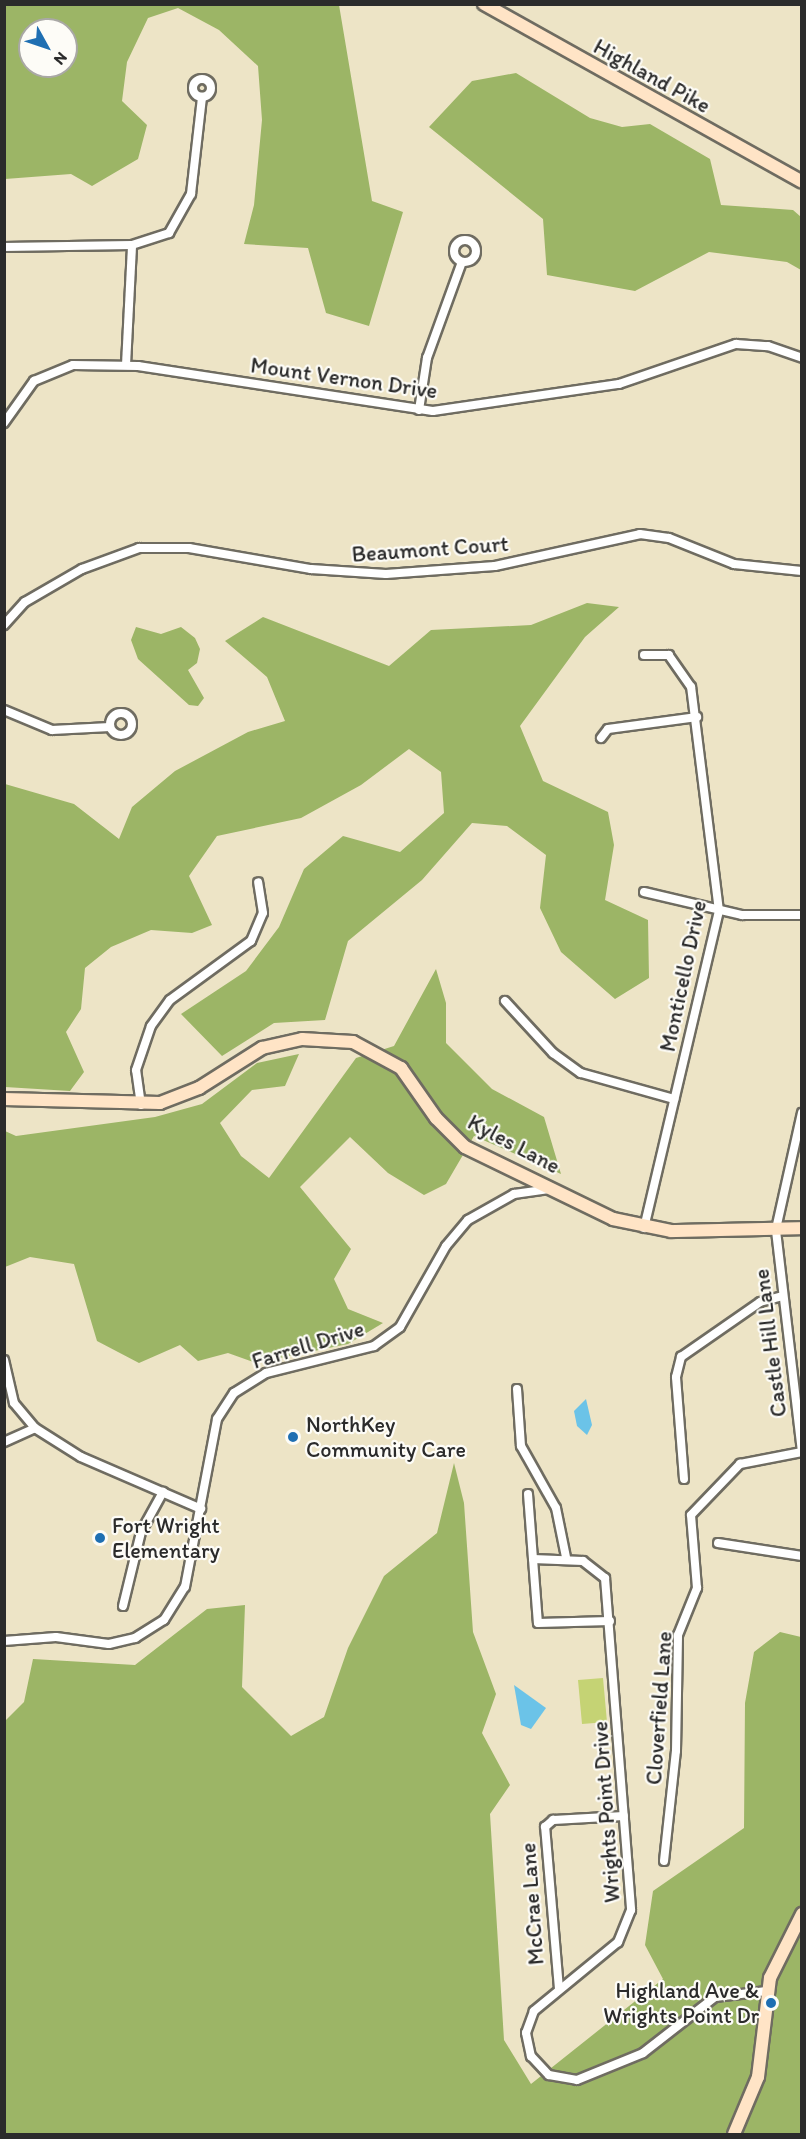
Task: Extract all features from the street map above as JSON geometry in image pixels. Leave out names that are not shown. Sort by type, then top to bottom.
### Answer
[{"type":"main road","name":"Highland Pike","points":[[484,4],[801,182]]},
{"type":"main road","name":"Kyles Lane","points":[[4,1100],[141,1105],[180,1098],[250,1053],[279,1043],[353,1042],[401,1068],[436,1118],[465,1147],[644,1228],[801,1228]]},
{"type":"main road","points":[[734,2134],[758,2077],[767,1990],[778,1956],[801,1914]]},
{"type":"street","points":[[4,247],[132,245],[169,233],[186,210],[200,140],[202,97]]},
{"type":"street","points":[[126,365],[132,245]]},
{"type":"street","points":[[419,410],[427,358],[462,262]]},
{"type":"street","name":"Mount Vernon Drive","points":[[4,423],[33,381],[52,369],[126,365],[419,410],[456,410],[619,384],[736,344],[768,346],[801,358]]},
{"type":"street","name":"Beaumont Court","points":[[4,625],[25,602],[82,569],[123,551],[156,546],[328,571],[386,574],[495,566],[640,534],[669,538],[734,564],[801,571]]},
{"type":"street","name":"Monticello Drive","points":[[644,655],[662,652],[676,662],[691,687],[697,717],[719,911],[644,1228]]},
{"type":"street","points":[[4,710],[51,730],[110,727]]},
{"type":"street","points":[[601,738],[608,729],[697,717]]},
{"type":"street","points":[[141,1105],[136,1070],[151,1026],[170,1000],[251,941],[263,913],[258,882]]},
{"type":"street","points":[[644,892],[719,911],[801,915]]},
{"type":"street","points":[[505,1001],[553,1053],[581,1073],[674,1100]]},
{"type":"street","points":[[776,1229],[801,1113]]},
{"type":"street","name":"Farrell Drive","points":[[4,1641],[56,1637],[109,1644],[153,1629],[169,1614],[184,1587],[218,1419],[234,1393],[266,1373],[374,1346],[400,1327],[446,1246],[468,1220],[514,1194],[555,1189]]},
{"type":"street","name":"Castle Hill Lane","points":[[776,1229],[801,1452]]},
{"type":"street","points":[[684,1479],[676,1377],[681,1357],[760,1302],[782,1296]]},
{"type":"street","points":[[4,1360],[14,1402],[35,1428],[81,1456],[201,1509]]},
{"type":"street","points":[[517,1389],[521,1446],[556,1508],[566,1557]]},
{"type":"street","points":[[4,1442],[35,1428]]},
{"type":"street","name":"Cloverfield Lane","points":[[664,1861],[676,1751],[678,1635],[697,1588],[691,1515],[740,1464],[801,1452]]},
{"type":"street","points":[[123,1606],[141,1532],[164,1492]]},
{"type":"street","points":[[528,1494],[537,1622],[553,1627],[610,1621]]},
{"type":"street","points":[[717,1543],[801,1556]]},
{"type":"street","name":"Wrights Point Drive","points":[[533,1559],[566,1557],[590,1564],[604,1578],[610,1621],[631,1910],[624,1935],[534,2011],[526,2033],[539,2067],[571,2081],[643,2053],[715,1997],[767,1990]]},
{"type":"street","name":"McCrae Lane","points":[[559,1989],[545,1827],[553,1820],[624,1816]]},
{"type":"green space","points":[[5,4],[339,5],[372,201],[403,212],[369,326],[326,313],[308,248],[244,244],[254,205],[262,120],[258,66],[219,30],[178,8],[148,18],[127,62],[122,101],[147,125],[138,159],[92,186],[71,174],[5,179]]},
{"type":"green space","points":[[516,73],[590,118],[622,127],[650,124],[710,159],[721,205],[793,210],[801,217],[801,270],[787,262],[709,252],[635,291],[547,275],[543,219],[429,127],[472,81]]},
{"type":"green space","points":[[587,603],[619,607],[585,637],[520,726],[543,781],[608,812],[614,845],[605,900],[648,920],[649,978],[615,999],[561,952],[540,908],[546,855],[507,826],[472,823],[422,880],[348,941],[325,1020],[274,1023],[222,1056],[181,1014],[246,971],[279,927],[304,869],[343,836],[400,852],[444,813],[441,772],[409,749],[361,785],[301,818],[217,836],[189,876],[212,925],[192,933],[151,930],[111,947],[85,968],[81,1009],[66,1032],[84,1072],[70,1091],[5,1087],[5,784],[74,804],[119,839],[132,807],[175,771],[248,732],[285,721],[267,677],[225,641],[263,617],[389,666],[431,630],[531,625]]},
{"type":"green space","points":[[136,627],[161,634],[181,627],[195,638],[200,649],[197,663],[188,670],[204,698],[198,706],[189,705],[138,659],[131,640]]},
{"type":"green space","points":[[436,969],[446,1003],[446,1043],[492,1089],[544,1117],[561,1174],[474,1136],[446,1184],[424,1195],[388,1173],[350,1137],[300,1187],[351,1249],[334,1279],[348,1309],[383,1323],[348,1344],[256,1363],[228,1353],[198,1361],[180,1345],[139,1363],[97,1341],[74,1264],[30,1257],[5,1267],[5,1131],[16,1136],[155,1117],[202,1104],[257,1063],[299,1054],[285,1086],[252,1090],[220,1123],[241,1156],[269,1178],[356,1058],[394,1046]]},
{"type":"green space","points":[[454,1463],[464,1503],[473,1632],[496,1694],[482,1733],[510,1785],[490,1814],[504,2040],[531,2084],[663,1979],[645,1945],[653,1891],[744,1828],[745,1703],[754,1652],[780,1632],[801,1637],[801,2134],[5,2134],[5,1721],[24,1702],[33,1659],[135,1665],[207,1609],[245,1605],[242,1687],[291,1736],[324,1717],[348,1648],[384,1576],[437,1533]]},
{"type":"green space","points":[[603,1678],[607,1722],[582,1724],[578,1680]]},
{"type":"water","points":[[586,1399],[592,1425],[587,1435],[577,1426],[574,1411]]},
{"type":"water","points":[[514,1685],[546,1708],[531,1729],[521,1725]]},
{"type":"place","name":"NorthKey Community Care","points":[[293,1437]]},
{"type":"place","name":"Fort Wright Elementary","points":[[100,1538]]},
{"type":"place","name":"Highland Ave & Wrights Point Dr","points":[[771,2003]]}]
